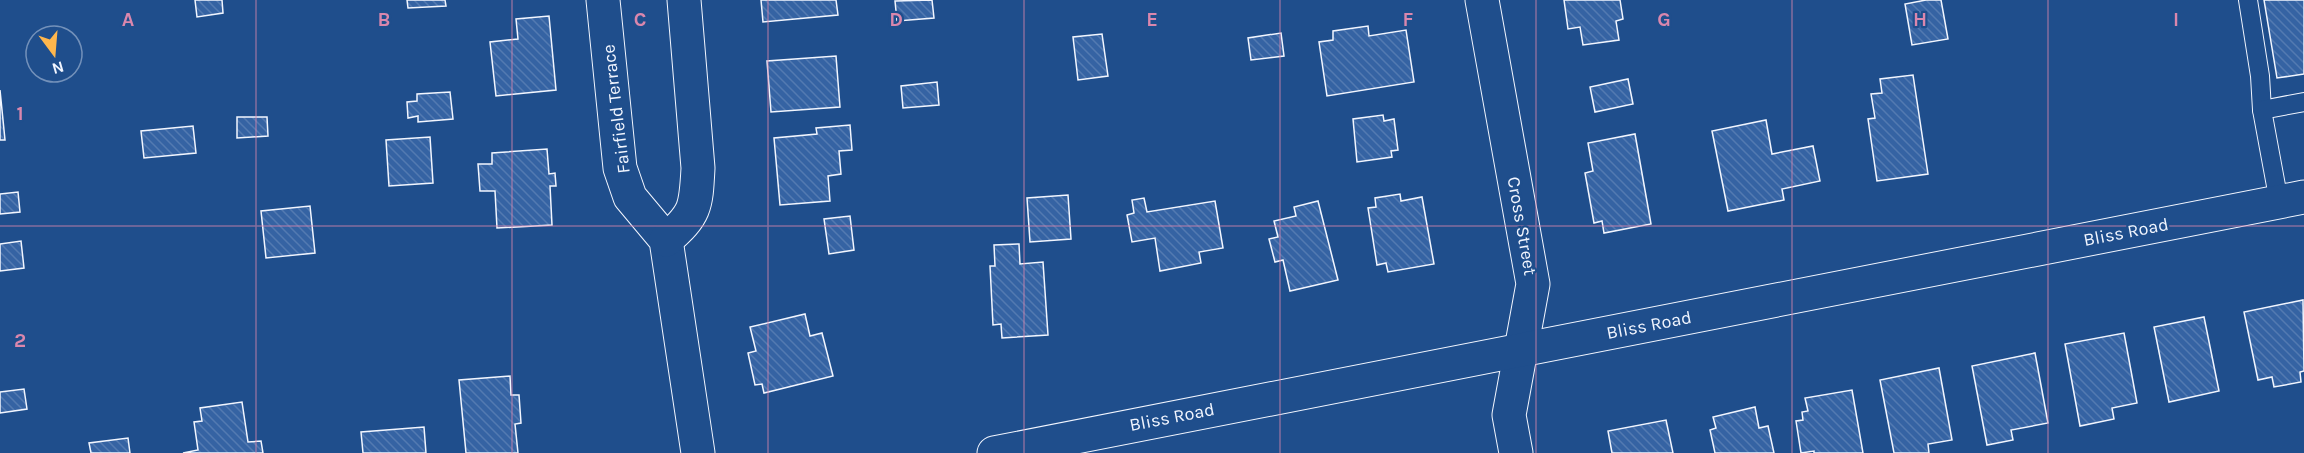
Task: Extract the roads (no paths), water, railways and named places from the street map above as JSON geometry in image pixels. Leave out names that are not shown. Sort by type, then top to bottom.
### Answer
[{"type":"main road","name":"Fairfield Terrace","points":[[603,0],[620,168],[630,197],[666,240]]},
{"type":"main road","points":[[684,0],[698,168],[697,190],[692,214],[685,224],[666,240],[698,453]]},
{"type":"main road","name":"Cross Street","points":[[1482,0],[1533,284],[1509,415],[1516,453]]},
{"type":"main road","name":"Bliss Road","points":[[994,453],[2292,200]]},
{"type":"lane","points":[[2248,0],[2260,76],[2262,110],[2292,200]]},
{"type":"lane","points":[[2262,110],[2304,102]]}]
